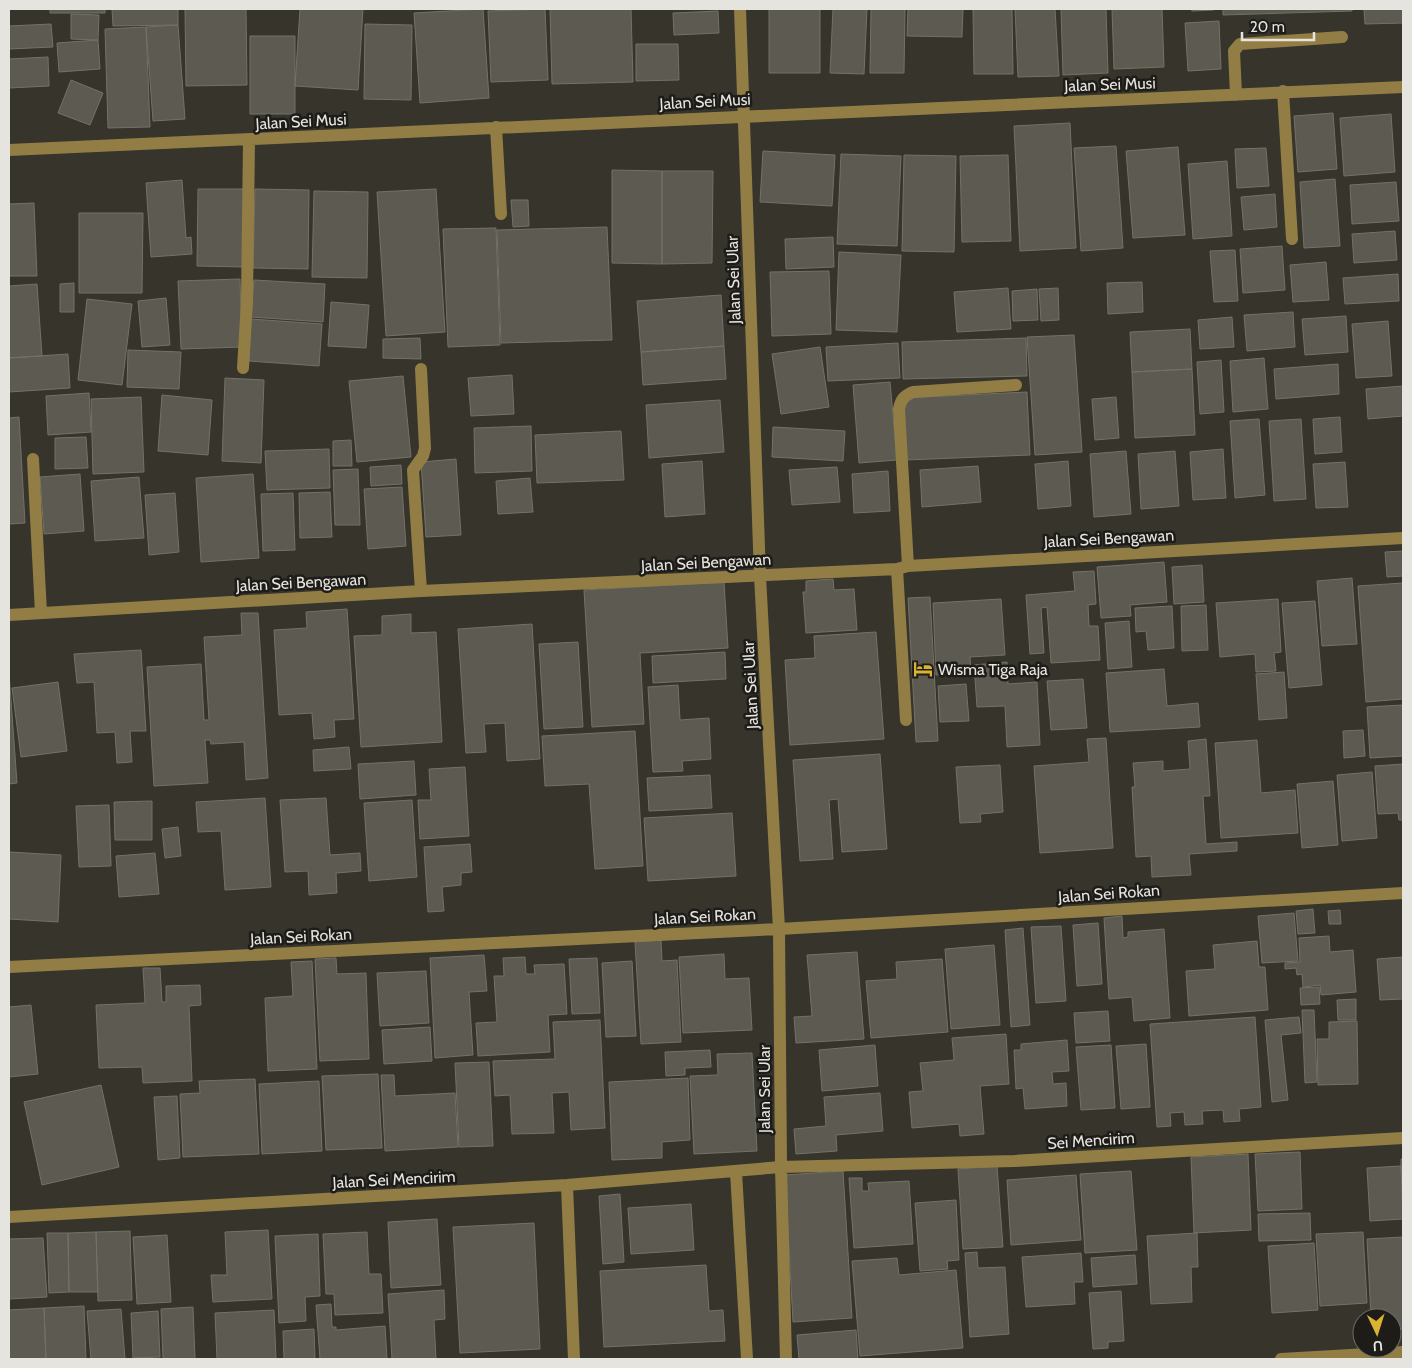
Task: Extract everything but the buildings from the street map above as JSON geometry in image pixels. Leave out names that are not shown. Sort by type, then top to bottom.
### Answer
[{"type":"street","name":"Jalan Sei Ular","points":[[740,9],[760,576],[779,929],[781,1167],[786,1359]]},
{"type":"street","points":[[1236,95],[1234,50],[1240,44],[1342,37]]},
{"type":"street","name":"Jalan Sei Musi","points":[[9,150],[744,115],[1403,87]]},
{"type":"street","points":[[1283,91],[1292,239]]},
{"type":"street","points":[[496,128],[501,214]]},
{"type":"street","points":[[243,368],[248,283],[249,140]]},
{"type":"street","points":[[421,368],[425,448],[412,470],[421,591]]},
{"type":"street","points":[[906,720],[900,401],[905,395],[913,392],[1016,385]]},
{"type":"street","points":[[33,459],[41,613]]},
{"type":"street","name":"Jalan Sei Bengawan","points":[[9,615],[421,591],[760,576],[1403,538]]},
{"type":"street","name":"Jalan Sei Rokan","points":[[9,967],[779,929],[1403,894]]},
{"type":"street","name":"Sei Mencirim","points":[[781,1167],[1014,1161],[1403,1138]]},
{"type":"street","name":"Jalan Sei Mencirim","points":[[9,1217],[567,1185],[781,1167]]},
{"type":"street","points":[[736,1172],[747,1359]]},
{"type":"street","points":[[567,1185],[574,1359]]},
{"type":"street","points":[[1281,1359],[1403,1352]]},
{"type":"place","name":"Wisma Tiga Raja","points":[[923,669]]}]
